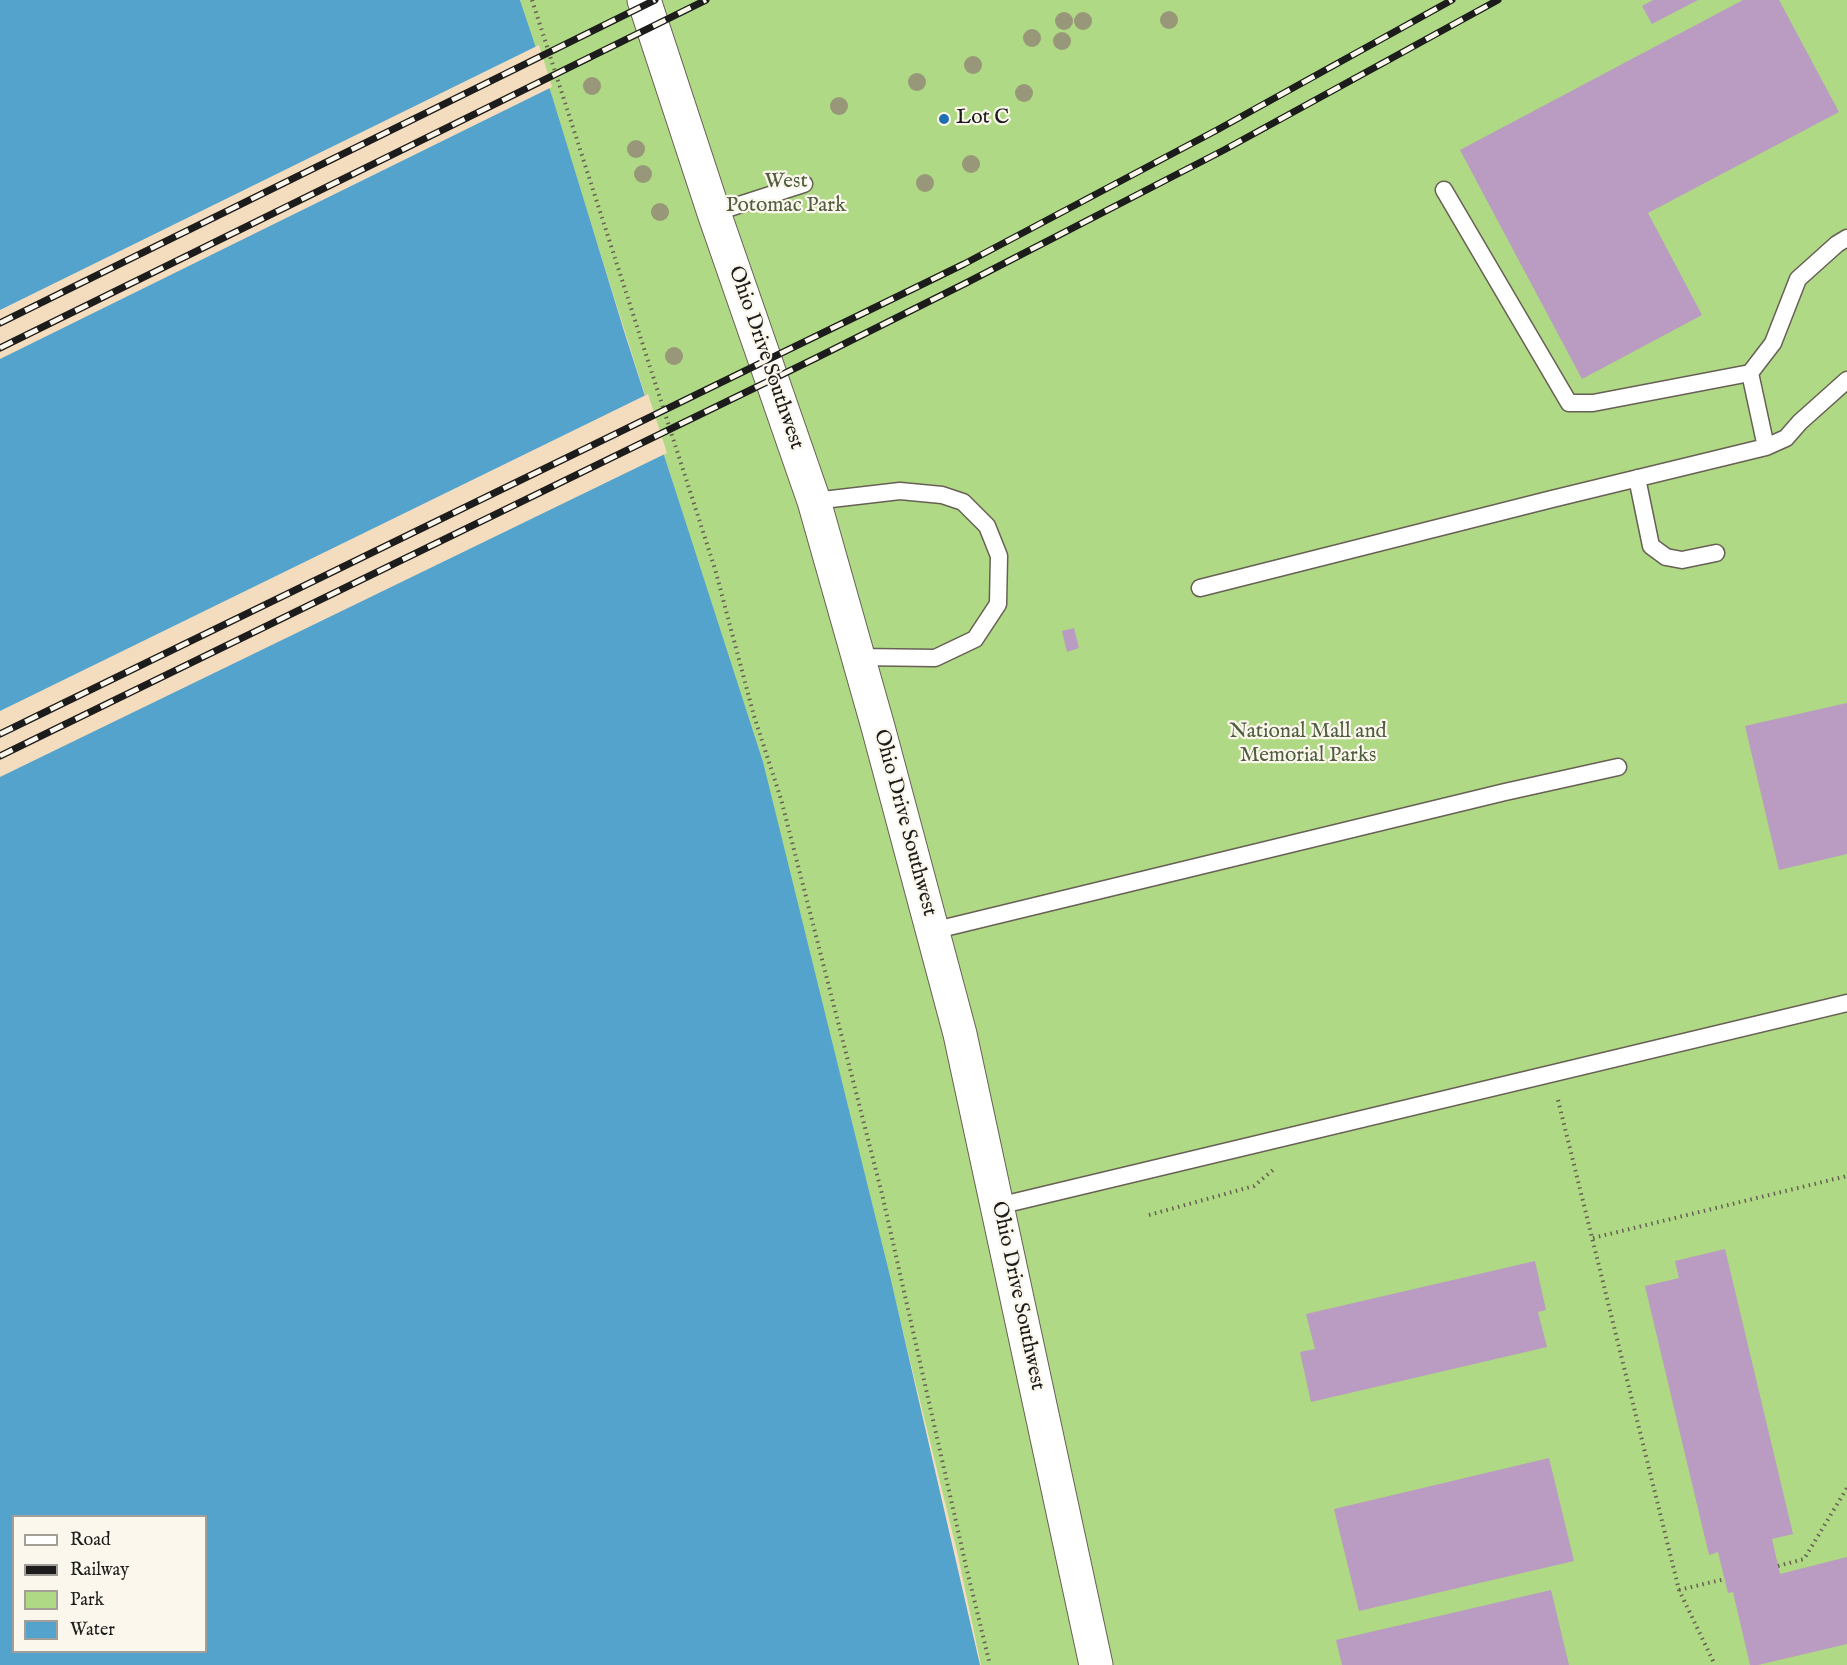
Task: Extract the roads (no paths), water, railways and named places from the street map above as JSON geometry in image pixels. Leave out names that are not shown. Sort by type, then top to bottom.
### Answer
[{"type":"street","name":"Ohio Drive Southwest","points":[[644,0],[714,213],[814,501],[933,931],[960,1034],[1096,1665]]},
{"type":"lane","points":[[714,213],[804,184]]},
{"type":"lane","points":[[1444,190],[1569,403],[1593,403],[1750,373],[1773,343],[1798,279],[1837,244],[1847,238]]},
{"type":"lane","points":[[1750,373],[1766,447]]},
{"type":"lane","points":[[1200,588],[1766,447],[1786,438],[1800,422],[1847,380]]},
{"type":"lane","points":[[1637,478],[1650,546],[1666,557],[1682,560],[1716,553]]},
{"type":"lane","points":[[814,501],[900,491],[942,495],[963,502],[987,526],[999,556],[998,604],[975,639],[934,658],[858,657]]},
{"type":"lane","points":[[933,931],[1505,792],[1618,767]]},
{"type":"lane","points":[[998,1206],[1847,1003]]},
{"type":"water","points":[[0,0],[520,0],[763,762],[890,1276],[980,1665],[0,1665]]},
{"type":"railway","points":[[0,323],[655,0]]},
{"type":"railway","points":[[0,348],[706,0]]},
{"type":"railway","points":[[0,734],[964,264],[1217,130],[1452,0]]},
{"type":"railway","points":[[0,756],[968,282],[1224,150],[1498,0]]},
{"type":"place","name":"Lot C","points":[[944,119]]},
{"type":"park label","name":"West Potomac Park","points":[[786,195]]},
{"type":"park label","name":"National Mall and Memorial Parks","points":[[1308,745]]}]
